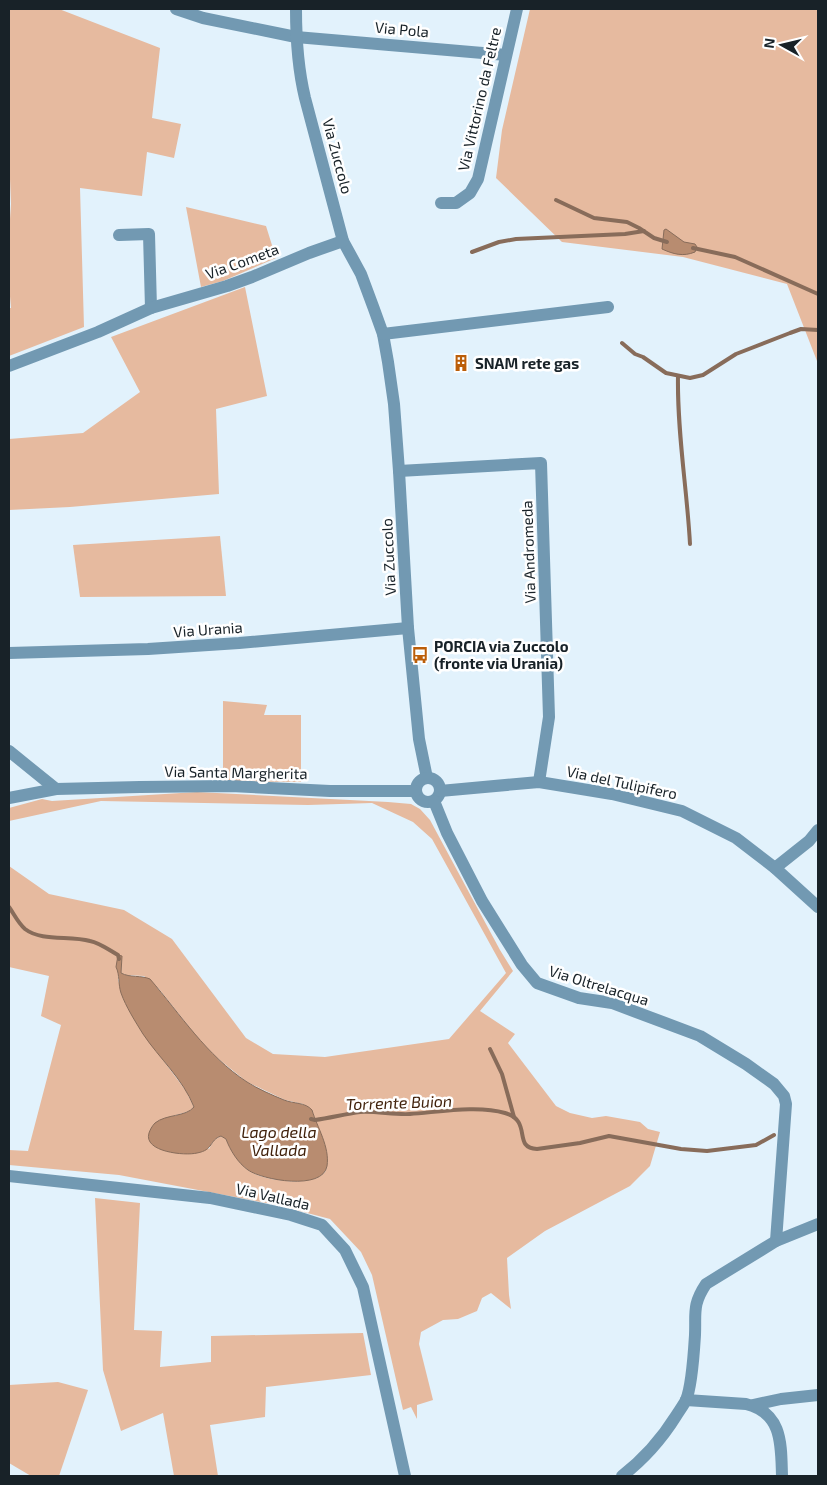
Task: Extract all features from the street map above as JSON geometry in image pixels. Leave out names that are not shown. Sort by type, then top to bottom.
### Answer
[{"type":"street","name":"Via Pola","points":[[176,9],[203,18],[296,37],[506,55]]},
{"type":"street","name":"Via Zuccolo","points":[[296,9],[296,37],[302,83],[343,241],[361,274],[382,334],[388,362],[394,404],[408,628],[426,778]]},
{"type":"street","name":"Via Vittorino da Feltre","points":[[441,203],[456,203],[470,193],[478,179],[517,9]]},
{"type":"street","points":[[119,235],[148,234],[151,308]]},
{"type":"street","name":"Via Cometa","points":[[9,366],[98,332],[151,308],[227,286],[343,241]]},
{"type":"street","points":[[382,334],[608,307]]},
{"type":"street","name":"Via Andromeda","points":[[399,471],[541,463],[549,717],[539,782]]},
{"type":"street","name":"Via Urania","points":[[9,653],[148,649],[408,628]]},
{"type":"street","points":[[9,751],[56,789]]},
{"type":"street","points":[[426,778],[437,782],[437,796],[430,803],[418,799],[415,791],[419,782],[426,778]]},
{"type":"street","name":"Via del Tulipifero","points":[[437,796],[539,782],[612,794],[682,811],[736,838],[775,868],[818,907]]},
{"type":"street","name":"Via Santa Margherita","points":[[9,798],[56,789],[231,786],[330,792],[415,791]]},
{"type":"street","name":"Via Oltrelacqua","points":[[437,796],[447,834],[482,901],[522,965],[537,983],[579,998],[612,1003],[700,1036],[746,1064],[774,1084],[784,1096],[786,1104],[776,1241]]},
{"type":"street","points":[[775,868],[809,841],[818,830]]},
{"type":"street","name":"Via Vallada","points":[[9,1176],[210,1198],[291,1215],[322,1224],[346,1250],[363,1287],[406,1476]]},
{"type":"street","points":[[622,1476],[649,1452],[666,1432],[686,1400],[695,1335],[695,1308],[700,1293],[706,1284],[776,1241],[818,1224]]},
{"type":"street","points":[[686,1400],[736,1402],[753,1405],[781,1399],[818,1395]]},
{"type":"street","points":[[753,1405],[770,1416],[773,1422],[781,1448],[782,1476]]},
{"type":"shaded area","points":[[9,9],[59,9],[160,48],[152,118],[181,124],[174,158],[147,152],[142,196],[80,188],[84,327],[9,356],[9,308],[11,308],[9,234],[11,204]]},
{"type":"shaded area","points":[[530,9],[818,9],[818,361],[787,284],[683,257],[562,242],[496,178],[502,130]]},
{"type":"shaded area","points":[[186,207],[266,226],[276,258],[223,281],[201,287]]},
{"type":"shaded area","points":[[245,287],[267,396],[216,409],[219,494],[70,507],[9,510],[9,439],[83,433],[140,392],[111,337]]},
{"type":"shaded area","points":[[220,536],[226,596],[80,597],[73,545]]},
{"type":"shaded area","points":[[223,701],[267,705],[264,715],[301,715],[301,782],[223,781]]},
{"type":"shaded area","points":[[197,792],[411,804],[420,809],[430,820],[513,971],[480,1011],[515,1034],[508,1043],[556,1106],[570,1113],[592,1118],[606,1116],[640,1122],[648,1129],[660,1132],[650,1166],[630,1186],[545,1231],[507,1258],[511,1309],[491,1293],[482,1298],[477,1311],[458,1319],[443,1320],[421,1332],[419,1344],[433,1400],[417,1405],[417,1419],[411,1407],[403,1410],[372,1275],[361,1252],[330,1219],[277,1205],[119,1175],[9,1165],[9,1150],[28,1151],[61,1025],[41,1016],[49,976],[9,967],[9,866],[49,894],[124,910],[172,939],[246,1038],[273,1054],[325,1057],[449,1039],[506,973],[432,839],[413,822],[372,803],[308,805],[101,801],[9,821],[9,808],[42,799],[52,801]],"holes":[[[122,956],[121,973],[144,976],[159,989],[201,1042],[247,1082],[285,1100],[303,1104],[312,1110],[327,1161],[325,1172],[319,1177],[299,1181],[275,1180],[264,1177],[244,1167],[235,1156],[226,1139],[221,1136],[214,1140],[209,1149],[162,1119],[190,1111],[194,1107],[186,1091],[143,1033],[125,1001],[118,980]]]},
{"type":"shaded area","points":[[95,1198],[140,1203],[134,1330],[162,1331],[160,1367],[211,1362],[211,1336],[363,1333],[371,1375],[266,1387],[265,1417],[210,1425],[218,1476],[174,1476],[163,1413],[121,1431],[103,1370]]},
{"type":"shaded area","points":[[58,1382],[88,1390],[59,1476],[31,1476],[9,1463],[9,1385]]},
{"type":"water","points":[[666,229],[684,242],[695,244],[697,247],[695,252],[678,254],[662,249],[664,230]]},
{"type":"water","name":"Lago della Vallada","points":[[118,955],[122,956],[121,973],[150,979],[206,1047],[232,1071],[260,1089],[284,1100],[303,1104],[312,1110],[327,1152],[327,1166],[323,1174],[315,1179],[291,1181],[255,1174],[241,1164],[232,1152],[226,1139],[221,1136],[206,1150],[191,1154],[166,1151],[152,1145],[149,1133],[155,1123],[186,1112],[194,1107],[184,1087],[149,1043],[125,1003],[120,990],[116,967]]},
{"type":"waterway","points":[[556,200],[594,218],[627,222],[654,238],[667,242]]},
{"type":"waterway","points":[[472,252],[499,242],[516,239],[625,234],[644,231]]},
{"type":"waterway","points":[[693,248],[735,257],[818,294]]},
{"type":"waterway","points":[[622,343],[635,354],[643,357],[666,373],[690,378],[703,375],[736,354],[790,333],[801,329],[818,330]]},
{"type":"waterway","points":[[678,376],[679,418],[690,544]]},
{"type":"waterway","name":"Torrente Buion","points":[[9,907],[23,927],[32,933],[40,936],[82,939],[94,942],[118,955],[119,959]]},
{"type":"waterway","points":[[490,1049],[502,1074],[514,1117]]},
{"type":"waterway","name":"Torrente Buion","points":[[311,1119],[315,1120],[360,1112],[404,1114],[458,1110],[494,1111],[513,1117],[521,1128],[525,1144],[537,1149],[580,1143],[609,1136],[681,1149],[707,1151],[756,1145],[774,1135]]},
{"type":"place","name":"SNAM rete gas","points":[[461,363]]},
{"type":"place","name":"PORCIA via Zuccolo (fronte via Urania)","points":[[420,655]]}]
